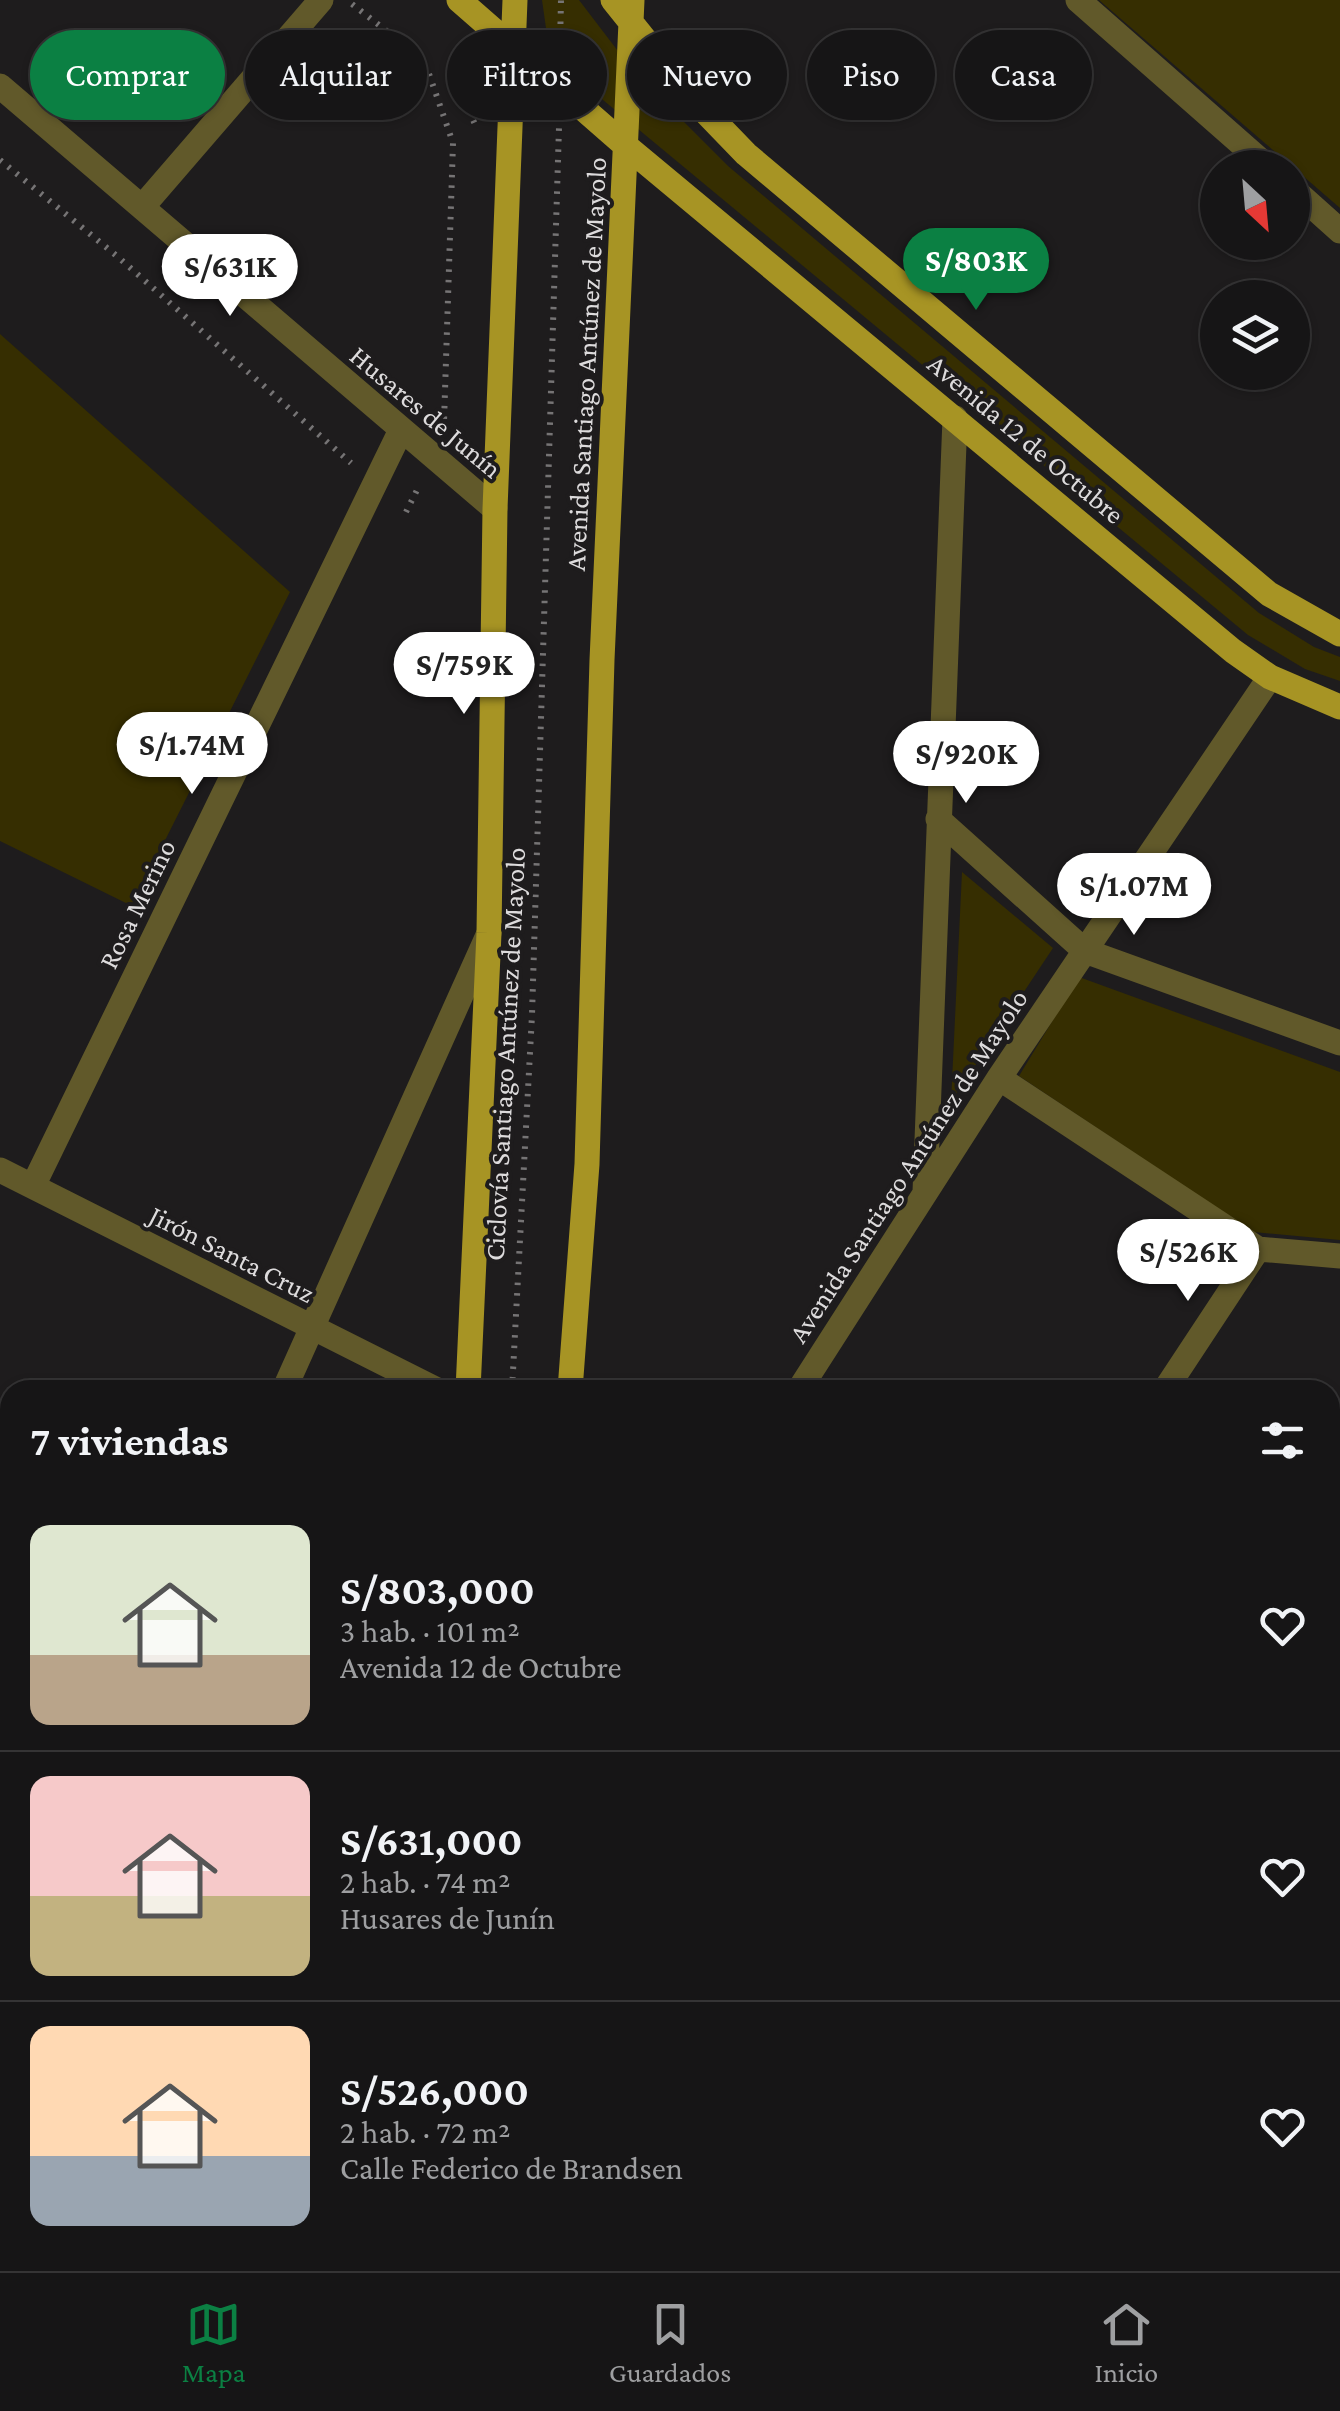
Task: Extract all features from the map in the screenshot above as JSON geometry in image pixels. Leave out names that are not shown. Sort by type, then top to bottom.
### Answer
[{"type":"main road","name":"Avenida 12 de Octubre","points":[[459,0],[493,30]]},
{"type":"main road","points":[[513,30],[515,0]]},
{"type":"main road","name":"Avenida 12 de Octubre","points":[[613,0],[632,12],[690,96],[810,210],[1269,594],[1340,634]]},
{"type":"main road","name":"Avenida Santiago Antúnez de Mayolo","points":[[571,1380],[588,1164],[601,680],[632,12]]},
{"type":"main road","points":[[468,1380],[488,933],[495,510],[509,120]]},
{"type":"main road","name":"Avenida 12 de Octubre","points":[[596,120],[1270,677],[1340,707]]},
{"type":"street","points":[[143,206],[320,0]]},
{"type":"street","points":[[1078,0],[1249,150]]},
{"type":"street","name":"Husares de Junín","points":[[0,86],[495,510]]},
{"type":"street","points":[[1310,204],[1340,230]]},
{"type":"street","points":[[925,1192],[955,418]]},
{"type":"street","name":"Rosa Merino","points":[[33,1186],[400,432]]},
{"type":"street","name":"Avenida Santiago Antúnez de Mayolo","points":[[805,1380],[999,1078],[1270,677]]},
{"type":"street","points":[[938,819],[1085,950],[1340,1043]]},
{"type":"street","points":[[288,1380],[488,933]]},
{"type":"street","points":[[999,1078],[1258,1249],[1340,1256]]},
{"type":"street","name":"Jirón Santa Cruz","points":[[0,1170],[416,1380]]},
{"type":"street","points":[[1172,1380],[1258,1249]]},
{"type":"path","points":[[348,0],[412,51],[428,70],[453,143],[444,424]]},
{"type":"path","name":"Ciclovía Santiago Antúnez de Mayolo","points":[[561,0],[561,30]]},
{"type":"path","name":"Ciclovía Santiago Antúnez de Mayolo","points":[[513,1380],[532,1015],[559,120]]},
{"type":"path","points":[[0,160],[118,257],[352,464]]},
{"type":"path","points":[[406,512],[423,477]]},
{"type":"shaded area","points":[[542,0],[579,0],[602,30],[546,30]]},
{"type":"shaded area","points":[[1099,0],[1340,0],[1340,208],[1310,182],[1310,150],[1273,150]]},
{"type":"shaded area","points":[[607,37],[627,63],[627,120],[607,103]]},
{"type":"shaded area","points":[[627,120],[682,120],[728,166],[1259,613],[1314,647],[1340,657],[1340,681],[1305,669],[1248,635]]},
{"type":"shaded area","points":[[0,334],[290,592],[132,906],[0,841]]},
{"type":"shaded area","points":[[962,872],[1053,948],[951,1102]]},
{"type":"shaded area","points":[[1079,977],[1340,1072],[1340,1240],[1253,1232],[1019,1076]]}]
